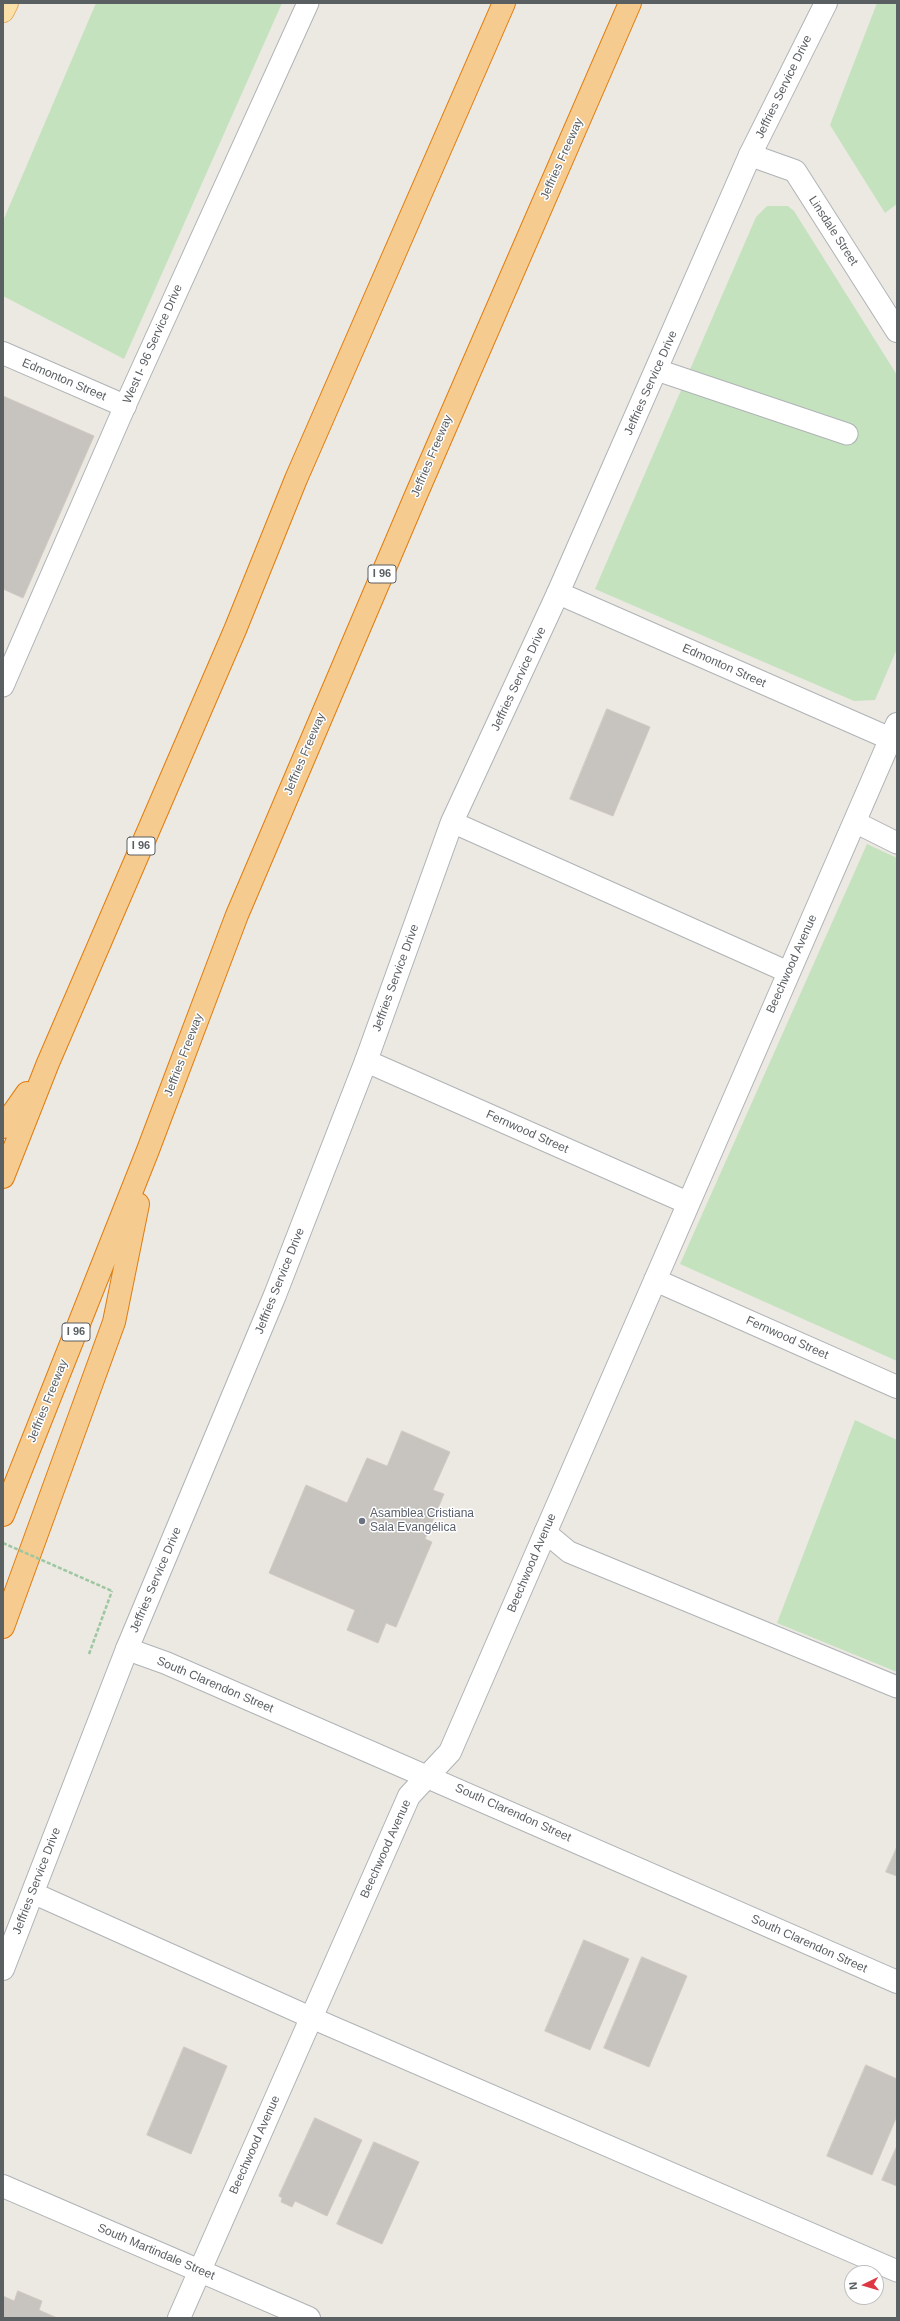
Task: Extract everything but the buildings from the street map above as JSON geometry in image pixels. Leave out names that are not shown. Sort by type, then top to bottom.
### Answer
[{"type":"highway","name":"I 96","points":[[3,1177],[48,1063],[235,630],[296,479],[504,3]]},
{"type":"highway","name":"Jeffries Freeway","points":[[3,1515],[148,1150],[240,907],[422,480],[630,3]]},
{"type":"highway","points":[[3,1127],[48,1063]]},
{"type":"highway","points":[[3,1627],[114,1322],[148,1150]]},
{"type":"main road","points":[[3,11],[6,3]]},
{"type":"street","name":"Jeffries Service Drive","points":[[3,1969],[127,1649],[275,1295],[366,1061],[452,822],[558,593],[750,155],[826,3]]},
{"type":"street","name":"Linsdale Street","points":[[750,155],[795,171],[897,331]]},
{"type":"street","name":"Edmonton Street","points":[[3,353],[125,406]]},
{"type":"street","name":"Edmonton Street","points":[[558,593],[894,732]]},
{"type":"street","name":"Beechwood Avenue","points":[[179,2318],[409,1796],[429,1777],[450,1752],[788,972],[894,732]]},
{"type":"street","name":"Fernwood Street","points":[[366,1061],[688,1204]]},
{"type":"street","name":"Fernwood Street","points":[[655,1280],[897,1387]]},
{"type":"street","name":"South Clarendon Street","points":[[127,1649],[166,1663],[897,1982]]},
{"type":"street","name":"South Martindale Street","points":[[3,2186],[309,2318]]},
{"type":"lane","name":"West I- 96 Service Drive","points":[[3,686],[125,406],[308,3]]},
{"type":"lane","points":[[657,370],[847,434]]},
{"type":"lane","points":[[452,822],[788,972]]},
{"type":"lane","points":[[855,822],[897,843]]},
{"type":"lane","points":[[546,1532],[569,1552],[897,1687]]},
{"type":"lane","points":[[33,1893],[312,2018],[897,2271]]},
{"type":"path","points":[[3,1543],[112,1591],[95,1639]]},
{"type":"green space","points":[[96,3],[282,3],[124,359],[3,296],[3,221]]},
{"type":"green space","points":[[877,3],[897,3],[897,204],[885,213],[830,125]]},
{"type":"green space","points":[[767,206],[788,206],[794,211],[897,375],[897,649],[875,700],[854,701],[595,589],[756,217]]},
{"type":"green space","points":[[867,844],[897,858],[897,1361],[680,1264]]},
{"type":"green space","points":[[855,1420],[897,1440],[897,1672],[777,1623]]},
{"type":"place","name":"Asamblea Cristiana Sala Evangélica","points":[[362,1521]]}]
